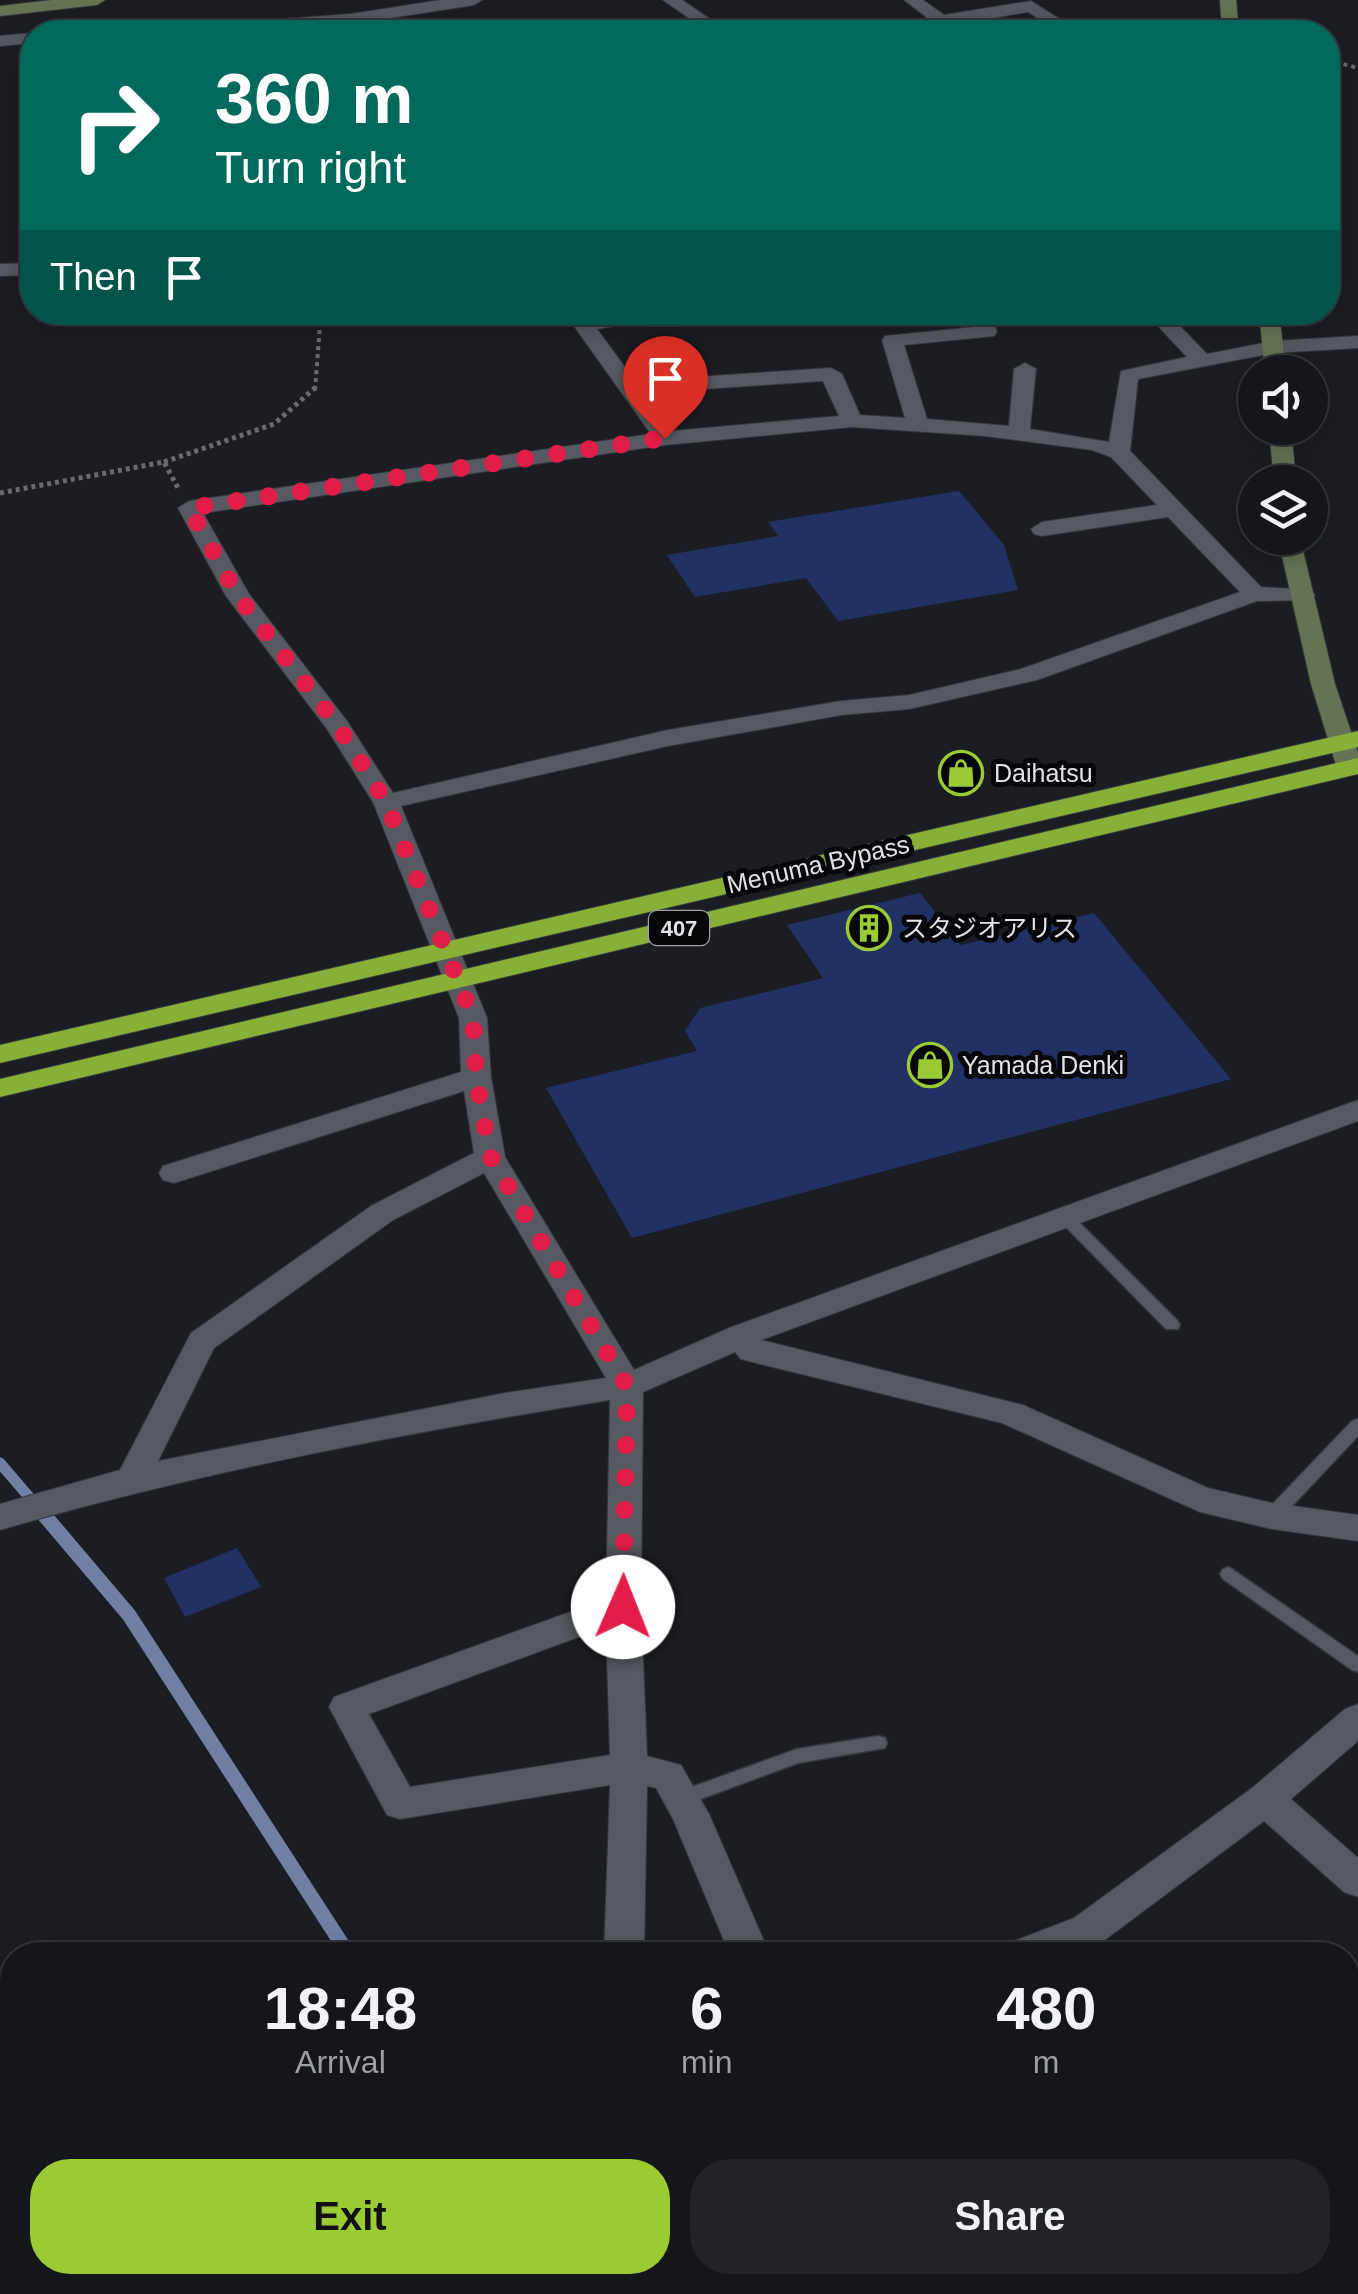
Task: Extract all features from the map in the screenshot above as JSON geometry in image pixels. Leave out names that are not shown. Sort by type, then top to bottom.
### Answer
[{"type":"highway","name":"Menuma Bypass","points":[[0,1054],[444,949],[1351,754]]},
{"type":"highway","name":"Menuma Bypass","points":[[0,1088],[458,982],[1351,754]]},
{"type":"street","points":[[0,11],[97,0]]},
{"type":"street","points":[[384,20],[474,0]]},
{"type":"street","points":[[671,0],[702,20]]},
{"type":"street","points":[[912,0],[941,20],[1031,6],[1053,20]]},
{"type":"street","points":[[584,325],[665,438]]},
{"type":"street","points":[[918,425],[892,340],[988,332],[985,325]]},
{"type":"street","points":[[1167,325],[1202,361]]},
{"type":"street","points":[[1270,325],[1275,355]]},
{"type":"street","points":[[1119,452],[1128,375],[1274,347],[1358,342]]},
{"type":"street","points":[[1020,434],[1025,370]]},
{"type":"street","points":[[631,388],[831,374],[852,421]]},
{"type":"street","points":[[624,1942],[629,1767],[623,1607],[627,1386],[490,1156],[476,1077],[473,1018],[386,802],[338,726],[238,596],[189,508],[665,438],[852,421],[918,425],[1095,444],[1119,452],[1256,594]]},
{"type":"street","points":[[1042,529],[1175,509]]},
{"type":"street","points":[[1294,555],[1351,754]]},
{"type":"street","points":[[386,802],[668,738],[841,708],[909,702],[1028,675],[1256,594],[1303,596]]},
{"type":"street","points":[[174,1173],[476,1077]]},
{"type":"street","points":[[4,1516],[132,1479],[505,1405],[627,1386],[740,1336],[1358,1110]]},
{"type":"street","points":[[132,1479],[202,1341],[382,1213],[490,1156]]},
{"type":"street","points":[[740,1336],[752,1351],[1011,1413],[1200,1498],[1272,1516],[1358,1528]]},
{"type":"street","points":[[623,1607],[347,1708],[400,1804],[629,1767],[668,1776],[682,1798],[744,1942]]},
{"type":"street","points":[[1057,1942],[1088,1930],[1265,1799],[1358,1719]]},
{"type":"street","points":[[1265,1799],[1358,1880]]},
{"type":"lane","points":[[1064,1216],[1172,1325]]},
{"type":"lane","points":[[1272,1516],[1358,1425]]},
{"type":"lane","points":[[1228,1574],[1358,1665]]},
{"type":"lane","points":[[682,1798],[797,1756],[878,1743]]},
{"type":"path","points":[[0,493],[164,462],[274,424],[316,389],[320,325]]},
{"type":"path","points":[[164,462],[189,508]]},
{"type":"building","points":[[959,491],[1004,545],[1018,590],[838,621],[806,578],[695,597],[667,555],[778,536],[768,522]]},
{"type":"building","name":"Yamada Denki","points":[[920,893],[961,945],[1094,913],[1231,1079],[632,1238],[546,1088],[697,1051],[685,1031],[700,1008],[823,978],[787,925]]},
{"type":"building","points":[[237,1548],[261,1587],[185,1617],[164,1578]]},
{"type":"waterway","points":[[0,1463],[36,1505]]},
{"type":"waterway","points":[[34,1503],[129,1615],[341,1942]]},
{"type":"place","name":"Daihatsu","points":[[961,773]]},
{"type":"place","name":"スタジオアリス","points":[[869,928]]},
{"type":"place","name":"Yamada Denki","points":[[930,1065]]},
{"type":"route","points":[[623,1607],[627,1386],[490,1156],[476,1077],[473,1018],[386,802],[338,726],[238,596],[189,508],[665,438]]}]
